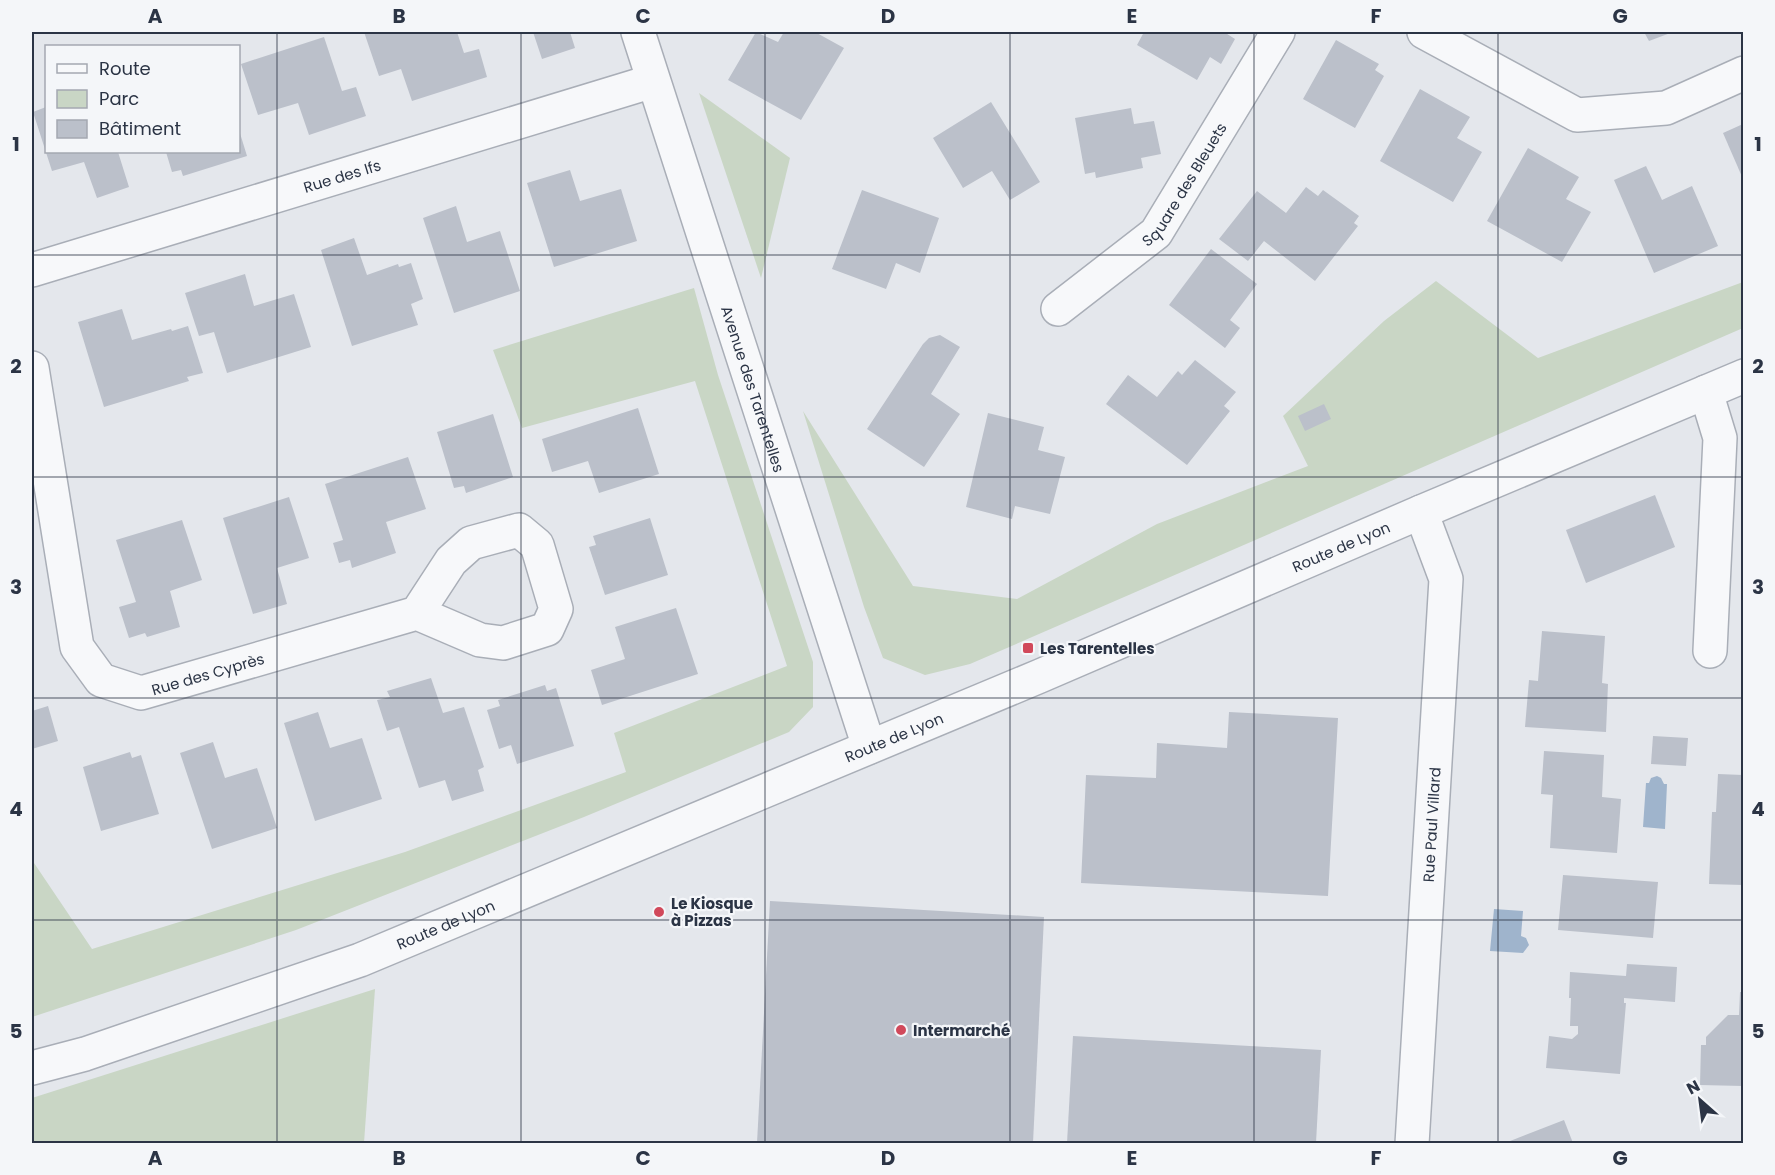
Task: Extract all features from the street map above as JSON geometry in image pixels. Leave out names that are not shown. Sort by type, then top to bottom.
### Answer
[{"type":"street","name":"Avenue des Tarentelles","points":[[638,32],[869,747]]},
{"type":"street","name":"Square des Bleuets","points":[[1058,309],[1156,233],[1278,32]]},
{"type":"street","points":[[1424,32],[1577,115],[1666,108],[1743,73]]},
{"type":"street","name":"Rue des Ifs","points":[[32,270],[653,81]]},
{"type":"street","name":"Rue des Cyprès","points":[[32,368],[77,647],[101,680],[141,693],[417,613]]},
{"type":"street","name":"Route de Lyon","points":[[32,1068],[86,1054],[360,960],[1040,676],[1743,376]]},
{"type":"street","points":[[1706,392],[1720,438],[1710,651]]},
{"type":"street","name":"Rue Paul Villard","points":[[1412,1143],[1446,579],[1421,512]]},
{"type":"green space","points":[[699,93],[790,158],[761,278]]},
{"type":"green space","points":[[1436,281],[1538,358],[1743,282],[1743,328],[970,664],[925,675],[883,658],[864,607],[803,411],[913,586],[1017,599],[1157,524],[1308,466],[1283,416],[1384,321]]},
{"type":"green space","points":[[694,288],[718,375],[813,662],[813,707],[789,732],[584,817],[296,930],[32,1017],[32,860],[92,949],[405,852],[626,772],[614,733],[787,666],[695,381],[522,428],[493,350]]},
{"type":"green space","points":[[375,989],[364,1143],[32,1143],[32,1098]]},
{"type":"water","points":[[1657,776],[1664,784],[1667,784],[1665,829],[1643,827],[1646,783]]},
{"type":"water","points":[[1494,909],[1523,911],[1521,936],[1526,938],[1529,945],[1523,953],[1490,951]]},
{"type":"building","points":[[364,32],[457,32],[464,53],[479,49],[487,77],[412,101],[401,69],[379,76]]},
{"type":"building","points":[[533,32],[570,32],[575,48],[542,59]]},
{"type":"building","points":[[756,32],[778,42],[784,32],[815,32],[844,48],[801,120],[728,80]]},
{"type":"building","points":[[1144,32],[1224,32],[1235,39],[1221,64],[1210,57],[1197,80],[1137,45]]},
{"type":"building","points":[[1644,32],[1673,32],[1649,41]]},
{"type":"building","points":[[324,37],[342,91],[356,87],[366,116],[309,135],[298,103],[258,115],[241,64]]},
{"type":"building","points":[[1336,40],[1379,64],[1375,70],[1384,76],[1355,128],[1303,99]]},
{"type":"building","points":[[1420,89],[1470,117],[1457,138],[1482,152],[1453,202],[1380,161]]},
{"type":"building","points":[[991,102],[1040,182],[1010,200],[992,171],[963,188],[933,138]]},
{"type":"building","points":[[45,107],[45,149],[33,112]]},
{"type":"building","points":[[1131,108],[1134,124],[1154,121],[1161,154],[1141,158],[1143,168],[1096,178],[1095,172],[1085,174],[1075,118]]},
{"type":"building","points":[[1743,124],[1743,179],[1723,133]]},
{"type":"building","points":[[240,133],[247,156],[183,176],[181,170],[172,172],[166,153],[240,153]]},
{"type":"building","points":[[1528,148],[1579,177],[1566,199],[1591,212],[1562,262],[1487,221]]},
{"type":"building","points":[[46,153],[118,153],[129,187],[97,198],[84,162],[52,171]]},
{"type":"building","points":[[1646,166],[1662,200],[1692,186],[1718,246],[1654,273],[1614,180]]},
{"type":"building","points":[[570,170],[580,201],[621,189],[637,241],[554,267],[527,183]]},
{"type":"building","points":[[1306,187],[1318,196],[1323,190],[1359,216],[1354,223],[1358,226],[1315,281],[1264,241],[1248,261],[1219,239],[1257,191],[1286,213]]},
{"type":"building","points":[[862,190],[939,218],[920,273],[896,263],[886,289],[832,269]]},
{"type":"building","points":[[456,206],[467,242],[500,231],[520,291],[454,313],[423,218]]},
{"type":"building","points":[[354,238],[367,275],[398,264],[399,267],[411,263],[423,299],[411,304],[418,325],[352,346],[321,250]]},
{"type":"building","points":[[1211,249],[1257,284],[1230,320],[1240,328],[1225,348],[1169,305]]},
{"type":"building","points":[[245,274],[254,306],[294,294],[311,347],[227,373],[214,332],[199,336],[185,293]]},
{"type":"building","points":[[122,309],[132,340],[188,326],[203,373],[187,377],[189,381],[104,407],[78,322]]},
{"type":"building","points":[[940,335],[960,347],[931,394],[960,414],[924,467],[867,429],[923,344],[929,338]]},
{"type":"building","points":[[1195,360],[1236,392],[1224,406],[1230,411],[1187,465],[1106,404],[1128,375],[1157,397],[1178,371],[1182,375]]},
{"type":"building","points":[[1324,404],[1331,419],[1305,431],[1298,416]]},
{"type":"building","points":[[638,408],[659,474],[599,493],[588,461],[552,472],[542,439]]},
{"type":"building","points":[[988,413],[1044,427],[1038,450],[1065,457],[1050,514],[1015,506],[1012,519],[966,507]]},
{"type":"building","points":[[493,414],[513,477],[466,493],[464,486],[454,488],[437,432]]},
{"type":"building","points":[[408,457],[426,509],[386,522],[396,553],[352,568],[350,560],[339,563],[333,543],[343,540],[325,484]]},
{"type":"building","points":[[1655,495],[1675,547],[1586,583],[1566,530]]},
{"type":"building","points":[[289,497],[309,558],[277,568],[287,604],[253,614],[223,518]]},
{"type":"building","points":[[650,518],[668,575],[605,595],[589,547],[596,545],[593,536]]},
{"type":"building","points":[[182,520],[202,580],[170,591],[180,627],[147,637],[145,633],[129,638],[119,607],[136,602],[116,540]]},
{"type":"building","points":[[676,608],[698,674],[602,705],[591,670],[625,659],[615,627]]},
{"type":"building","points":[[1542,631],[1605,636],[1602,683],[1608,684],[1606,732],[1525,727],[1529,680],[1538,681]]},
{"type":"building","points":[[431,678],[443,713],[464,707],[484,767],[478,770],[484,791],[452,801],[445,780],[419,788],[399,727],[387,731],[377,700],[390,697],[387,691]]},
{"type":"building","points":[[545,685],[547,691],[556,688],[574,746],[517,764],[511,745],[499,749],[487,710],[500,706],[498,700]]},
{"type":"building","points":[[48,706],[58,741],[32,749],[32,711]]},
{"type":"building","points":[[318,712],[330,748],[362,738],[382,799],[315,821],[284,723]]},
{"type":"building","points":[[1229,712],[1338,718],[1328,896],[1081,883],[1086,775],[1156,778],[1157,743],[1227,748]]},
{"type":"building","points":[[1653,736],[1688,738],[1686,766],[1651,764]]},
{"type":"building","points":[[213,742],[225,778],[257,768],[277,828],[212,849],[180,753]]},
{"type":"building","points":[[1544,751],[1604,755],[1602,797],[1621,799],[1617,853],[1550,848],[1553,795],[1541,794]]},
{"type":"building","points":[[130,752],[132,758],[141,755],[159,814],[101,831],[83,767]]},
{"type":"building","points":[[1718,774],[1743,775],[1743,885],[1709,884],[1712,812],[1716,812]]},
{"type":"building","points":[[1563,875],[1658,882],[1653,938],[1558,930]]},
{"type":"building","name":"Intermarché","points":[[770,901],[1044,917],[1033,1143],[757,1143]]},
{"type":"building","points":[[1627,964],[1677,967],[1675,1002],[1624,998],[1624,1003],[1626,1003],[1620,1074],[1546,1068],[1549,1036],[1572,1039],[1578,1034],[1578,1026],[1570,1026],[1570,972],[1626,976]]},
{"type":"building","points":[[1740,992],[1743,992],[1743,1086],[1700,1085],[1701,1045],[1706,1045],[1706,1037],[1728,1015],[1739,1015]]},
{"type":"building","points":[[1073,1036],[1321,1050],[1316,1143],[1067,1143]]},
{"type":"building","points":[[1564,1120],[1573,1143],[1505,1143]]},
{"type":"place","name":"Les Tarentelles","points":[[1028,648]]},
{"type":"place","name":"Le Kiosque à Pizzas","points":[[659,912]]},
{"type":"place","name":"Intermarché","points":[[901,1030]]}]
